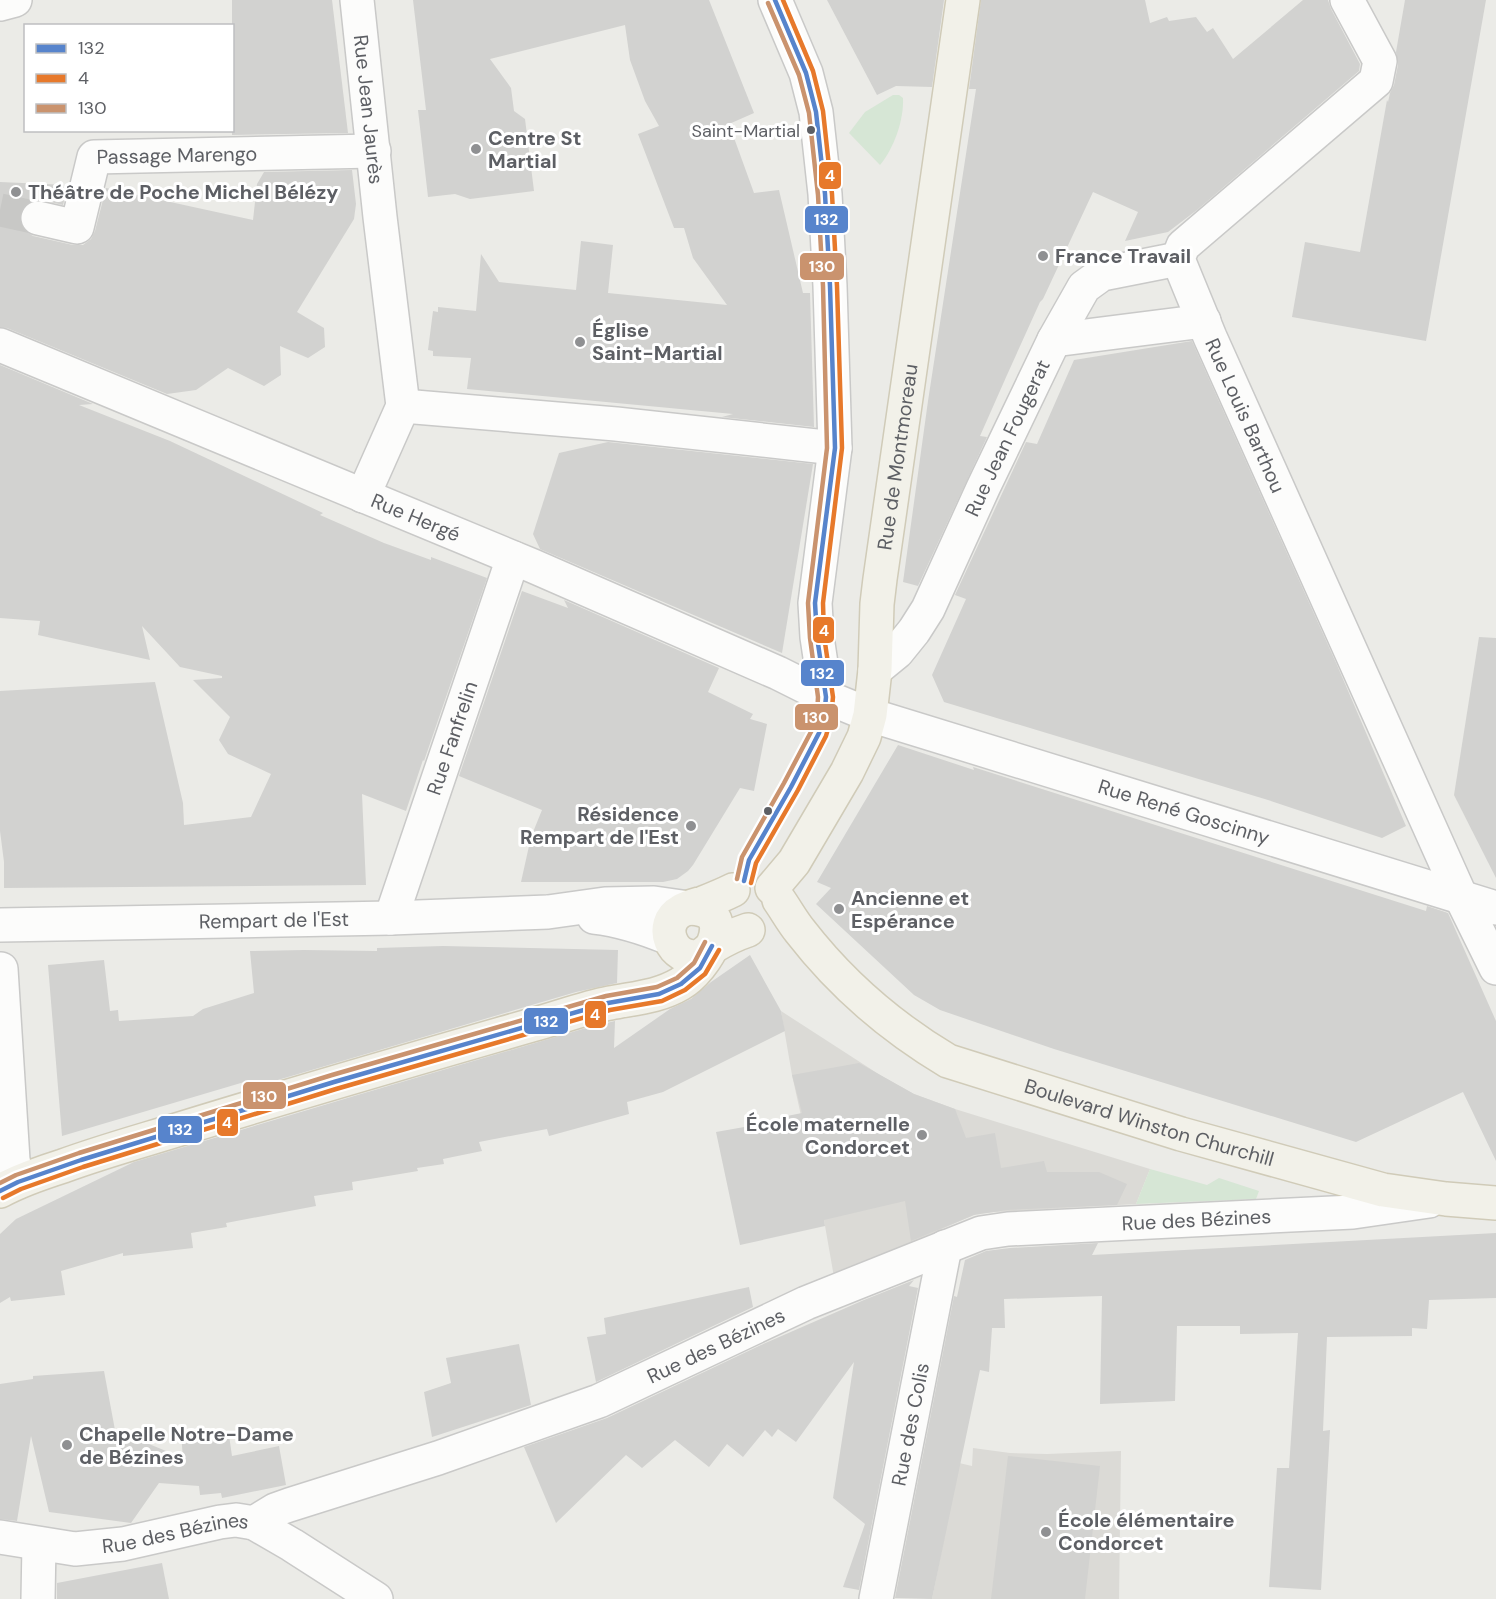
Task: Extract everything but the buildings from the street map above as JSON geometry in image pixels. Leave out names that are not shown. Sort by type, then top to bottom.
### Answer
[{"type":"main road","name":"Rue de Montmoreau","points":[[775,894],[846,772],[864,737],[870,715],[876,670],[877,604],[880,579],[963,0]]},
{"type":"main road","points":[[608,1003],[646,983],[664,968],[670,941],[668,930],[670,922],[681,910],[733,890],[744,881],[760,880],[775,894],[779,908],[777,916],[765,928],[740,927],[730,914],[729,898],[733,890]]},
{"type":"main road","name":"Boulevard Winston Churchill","points":[[775,894],[799,930],[832,969],[884,1018],[948,1061],[1181,1134],[1383,1190],[1496,1203]]},
{"type":"main road","points":[[9,1186],[81,1160],[334,1082],[608,1003],[659,994],[681,984],[700,968],[716,939],[716,923],[711,916],[697,908],[689,908]]},
{"type":"main road","points":[[670,941],[683,955],[699,956],[712,946],[755,929]]},
{"type":"main road","name":"Boulevard Winston Churchill","points":[[755,929],[832,969]]},
{"type":"street","points":[[0,4],[15,0]]},
{"type":"street","name":"Rue Jean Jaurès","points":[[357,0],[403,406]]},
{"type":"street","points":[[775,0],[806,73],[816,112],[825,194],[835,448],[814,603],[826,697]]},
{"type":"street","points":[[1178,259],[1183,246],[1376,81],[1380,61],[1347,0]]},
{"type":"street","name":"Passage Marengo","points":[[38,218],[77,228],[94,157],[374,151]]},
{"type":"street","name":"Rue Jean Fougerat","points":[[876,670],[903,645],[928,609],[1054,340],[1084,287],[1102,274],[1178,259]]},
{"type":"street","name":"Rue Louis Barthou","points":[[1178,259],[1461,897],[1496,968]]},
{"type":"street","points":[[1054,340],[1204,321]]},
{"type":"street","name":"Rue Hergé","points":[[0,345],[513,558],[778,673],[826,697]]},
{"type":"street","points":[[363,496],[403,406],[616,424],[835,448]]},
{"type":"street","name":"Rue Fanfrelin","points":[[391,918],[513,558]]},
{"type":"street","name":"Rue René Goscinny","points":[[826,697],[870,715],[1496,908]]},
{"type":"street","name":"Rempart de l'Est","points":[[0,925],[391,918],[548,912],[605,904],[634,903],[654,903],[689,908]]},
{"type":"street","name":"Rempart de l'Est","points":[[548,912],[607,919],[648,929],[670,941]]},
{"type":"street","points":[[1,969],[13,1160],[9,1186]]},
{"type":"street","name":"Rue des Bézines","points":[[0,1537],[75,1549],[123,1544],[220,1522],[236,1520],[254,1523],[275,1510],[289,1505],[438,1458],[599,1401],[806,1303],[981,1233],[1008,1229],[1353,1212],[1446,1199]]},
{"type":"street","name":"Rue des Colis","points":[[876,1599],[945,1248]]},
{"type":"street","points":[[254,1523],[376,1599]]},
{"type":"street","points":[[38,1599],[39,1544]]},
{"type":"shaded area","name":"École maternelle Condorcet","points":[[781,1011],[880,1075],[914,1094],[955,1109],[1150,1169],[1136,1204],[978,1213],[834,1277]]},
{"type":"shaded area","points":[[973,1448],[1010,1453],[1047,1454],[1121,1451],[1119,1599],[932,1599],[959,1463],[972,1466]]},
{"type":"green space","points":[[893,95],[903,98],[902,115],[894,142],[880,165],[849,133],[865,112]]},
{"type":"green space","points":[[1150,1169],[1207,1185],[1219,1178],[1259,1191],[1256,1199],[1136,1204]]},
{"type":"tunnel","points":[[0,210],[38,218]]},
{"type":"transit line","name":"132","points":[[744,881],[749,860],[791,787],[819,733],[824,717],[826,697],[817,637],[815,603],[835,448],[825,194],[816,112],[806,73],[775,0]]},
{"type":"transit line","name":"4","points":[[751,883],[756,863],[826,736],[833,697],[824,636],[823,603],[842,448],[832,194],[823,111],[813,71],[783,0]]},
{"type":"transit line","name":"130","points":[[737,879],[742,857],[812,730],[817,715],[818,697],[808,603],[827,448],[823,286],[818,195],[809,113],[799,75],[768,3]]},
{"type":"transit line","name":"130","points":[[0,1183],[79,1153],[332,1075],[606,996],[657,987],[677,978],[694,963],[705,942]]},
{"type":"transit line","name":"132","points":[[0,1191],[18,1182],[81,1160],[334,1082],[608,1003],[659,994],[681,984],[700,968],[712,946]]},
{"type":"transit line","name":"4","points":[[3,1198],[21,1189],[83,1167],[336,1089],[610,1010],[662,1001],[685,990],[705,974],[719,950]]},
{"type":"place","name":"Saint-Martial","points":[[811,130]]},
{"type":"place","name":"Centre St Martial","points":[[476,149]]},
{"type":"place","name":"Théâtre de Poche Michel Bélézy","points":[[16,192]]},
{"type":"place","name":"France Travail","points":[[1043,256]]},
{"type":"place","name":"Église Saint-Martial","points":[[580,342]]},
{"type":"place","name":"Résidence Rempart de l'Est","points":[[691,826]]},
{"type":"place","name":"Ancienne et Espérance","points":[[839,909]]},
{"type":"place","name":"École maternelle Condorcet","points":[[922,1135]]},
{"type":"place","name":"Chapelle Notre-Dame de Bézines","points":[[67,1445]]},
{"type":"place","name":"École élémentaire Condorcet","points":[[1046,1532]]}]
